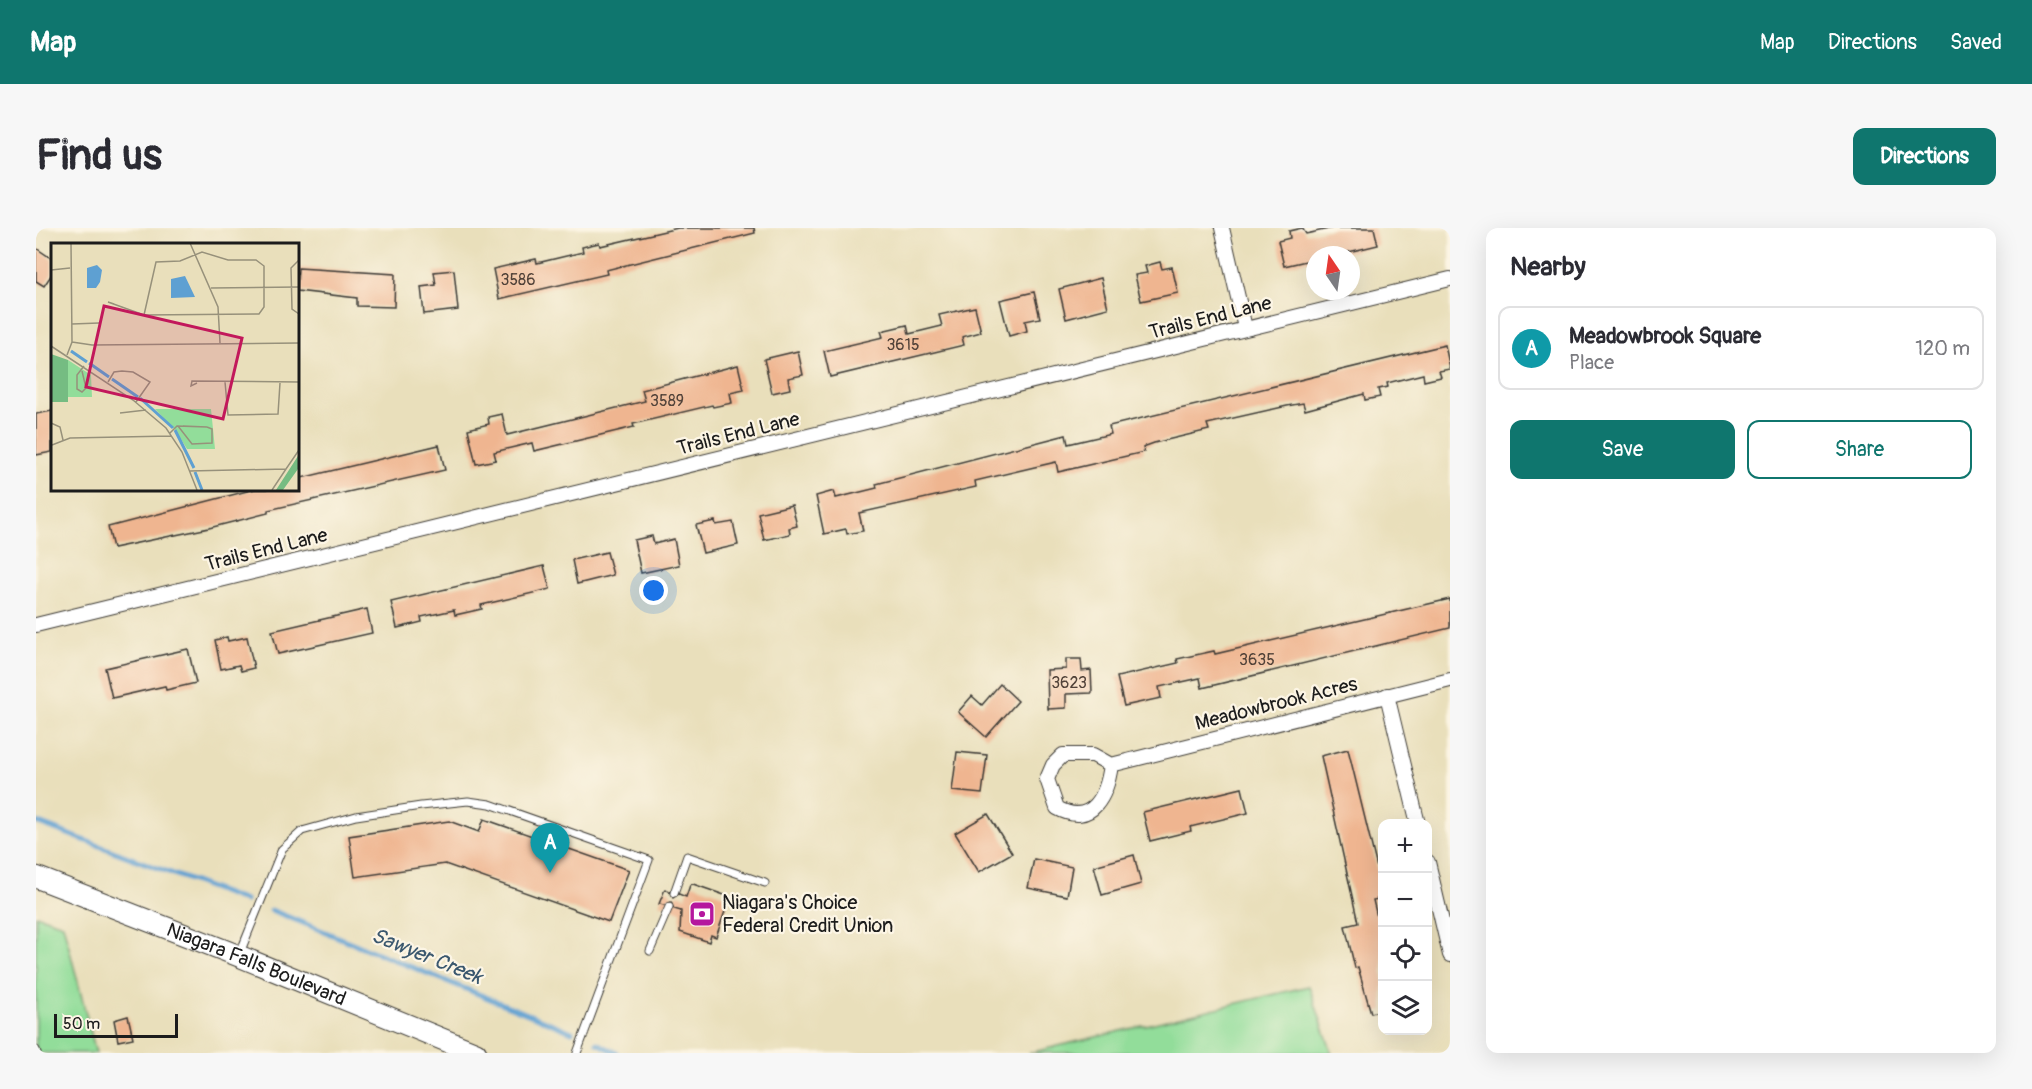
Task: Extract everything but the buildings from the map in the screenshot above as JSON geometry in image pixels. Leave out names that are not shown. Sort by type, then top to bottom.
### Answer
[{"type":"main road","name":"Niagara Falls Boulevard","points":[[36,877],[240,956],[476,1053]]},
{"type":"street","points":[[1222,228],[1245,328]]},
{"type":"street","name":"Trails End Lane","points":[[36,625],[1450,279]]},
{"type":"street","name":"Meadowbrook Acres","points":[[1111,765],[1450,680]]},
{"type":"street","points":[[1387,695],[1417,819]]},
{"type":"street","points":[[1063,755],[1093,755],[1111,765],[1108,786],[1099,804],[1084,813],[1065,812],[1057,808],[1047,779],[1053,765],[1063,755]]},
{"type":"street","points":[[1431,873],[1450,955]]},
{"type":"lane","points":[[240,956],[282,849],[302,831],[356,816],[421,806],[468,801],[490,804],[649,860],[578,1053]]},
{"type":"lane","points":[[674,893],[687,855],[765,883]]},
{"type":"lane","points":[[650,951],[669,907]]},
{"type":"green space","points":[[36,915],[63,924],[96,1053],[36,1053]]},
{"type":"green space","points":[[1309,986],[1332,1053],[1029,1053]]},
{"type":"waterway","name":"Sawyer Creek","points":[[36,822],[245,901]]},
{"type":"waterway","name":"Sawyer Creek","points":[[271,910],[572,1032]]},
{"type":"waterway","name":"Sawyer Creek","points":[[597,1043],[617,1053]]},
{"type":"place","name":"Meadowbrook Square","points":[[550,873]]},
{"type":"place","name":"Niagara's Choice Federal Credit Union","points":[[702,914]]}]
